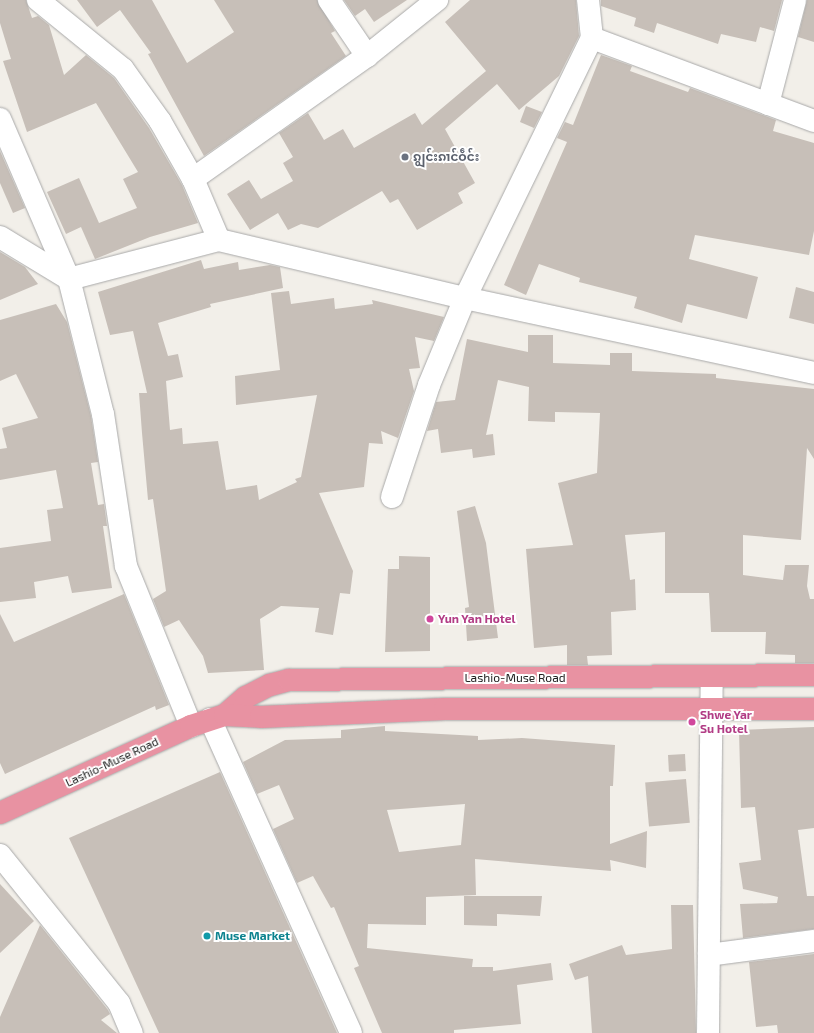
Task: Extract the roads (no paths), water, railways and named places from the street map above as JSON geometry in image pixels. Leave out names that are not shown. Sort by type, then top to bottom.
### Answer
[{"type":"highway","name":"Lashio-Muse Road","points":[[0,813],[209,720],[246,697],[270,685],[289,680],[814,676]]},
{"type":"highway","name":"Lashio-Muse Road","points":[[209,720],[445,709],[711,712],[814,709]]},
{"type":"street","points":[[38,0],[123,69],[160,121],[193,179],[219,240]]},
{"type":"street","points":[[329,0],[366,56]]},
{"type":"street","points":[[193,179],[366,56],[437,0]]},
{"type":"street","points":[[392,497],[429,384],[465,298],[592,38],[588,0]]},
{"type":"street","points":[[768,104],[795,0]]},
{"type":"street","points":[[592,38],[814,120]]},
{"type":"street","points":[[0,119],[69,279],[103,414],[126,566],[209,720],[351,1033]]},
{"type":"street","points":[[0,237],[69,279],[219,240],[465,298],[814,373]]},
{"type":"street","points":[[708,1033],[712,677]]},
{"type":"street","points":[[0,855],[119,1003],[132,1033]]},
{"type":"street","points":[[709,954],[814,940]]},
{"type":"place","name":"ၵျွင်းၵၢင်ဝဵင်း","points":[[405,157]]},
{"type":"place","name":"Yun Yan Hotel","points":[[430,619]]},
{"type":"place","name":"Shwe Yar Su Hotel","points":[[692,722]]},
{"type":"place","name":"Muse Market","points":[[207,936]]}]
